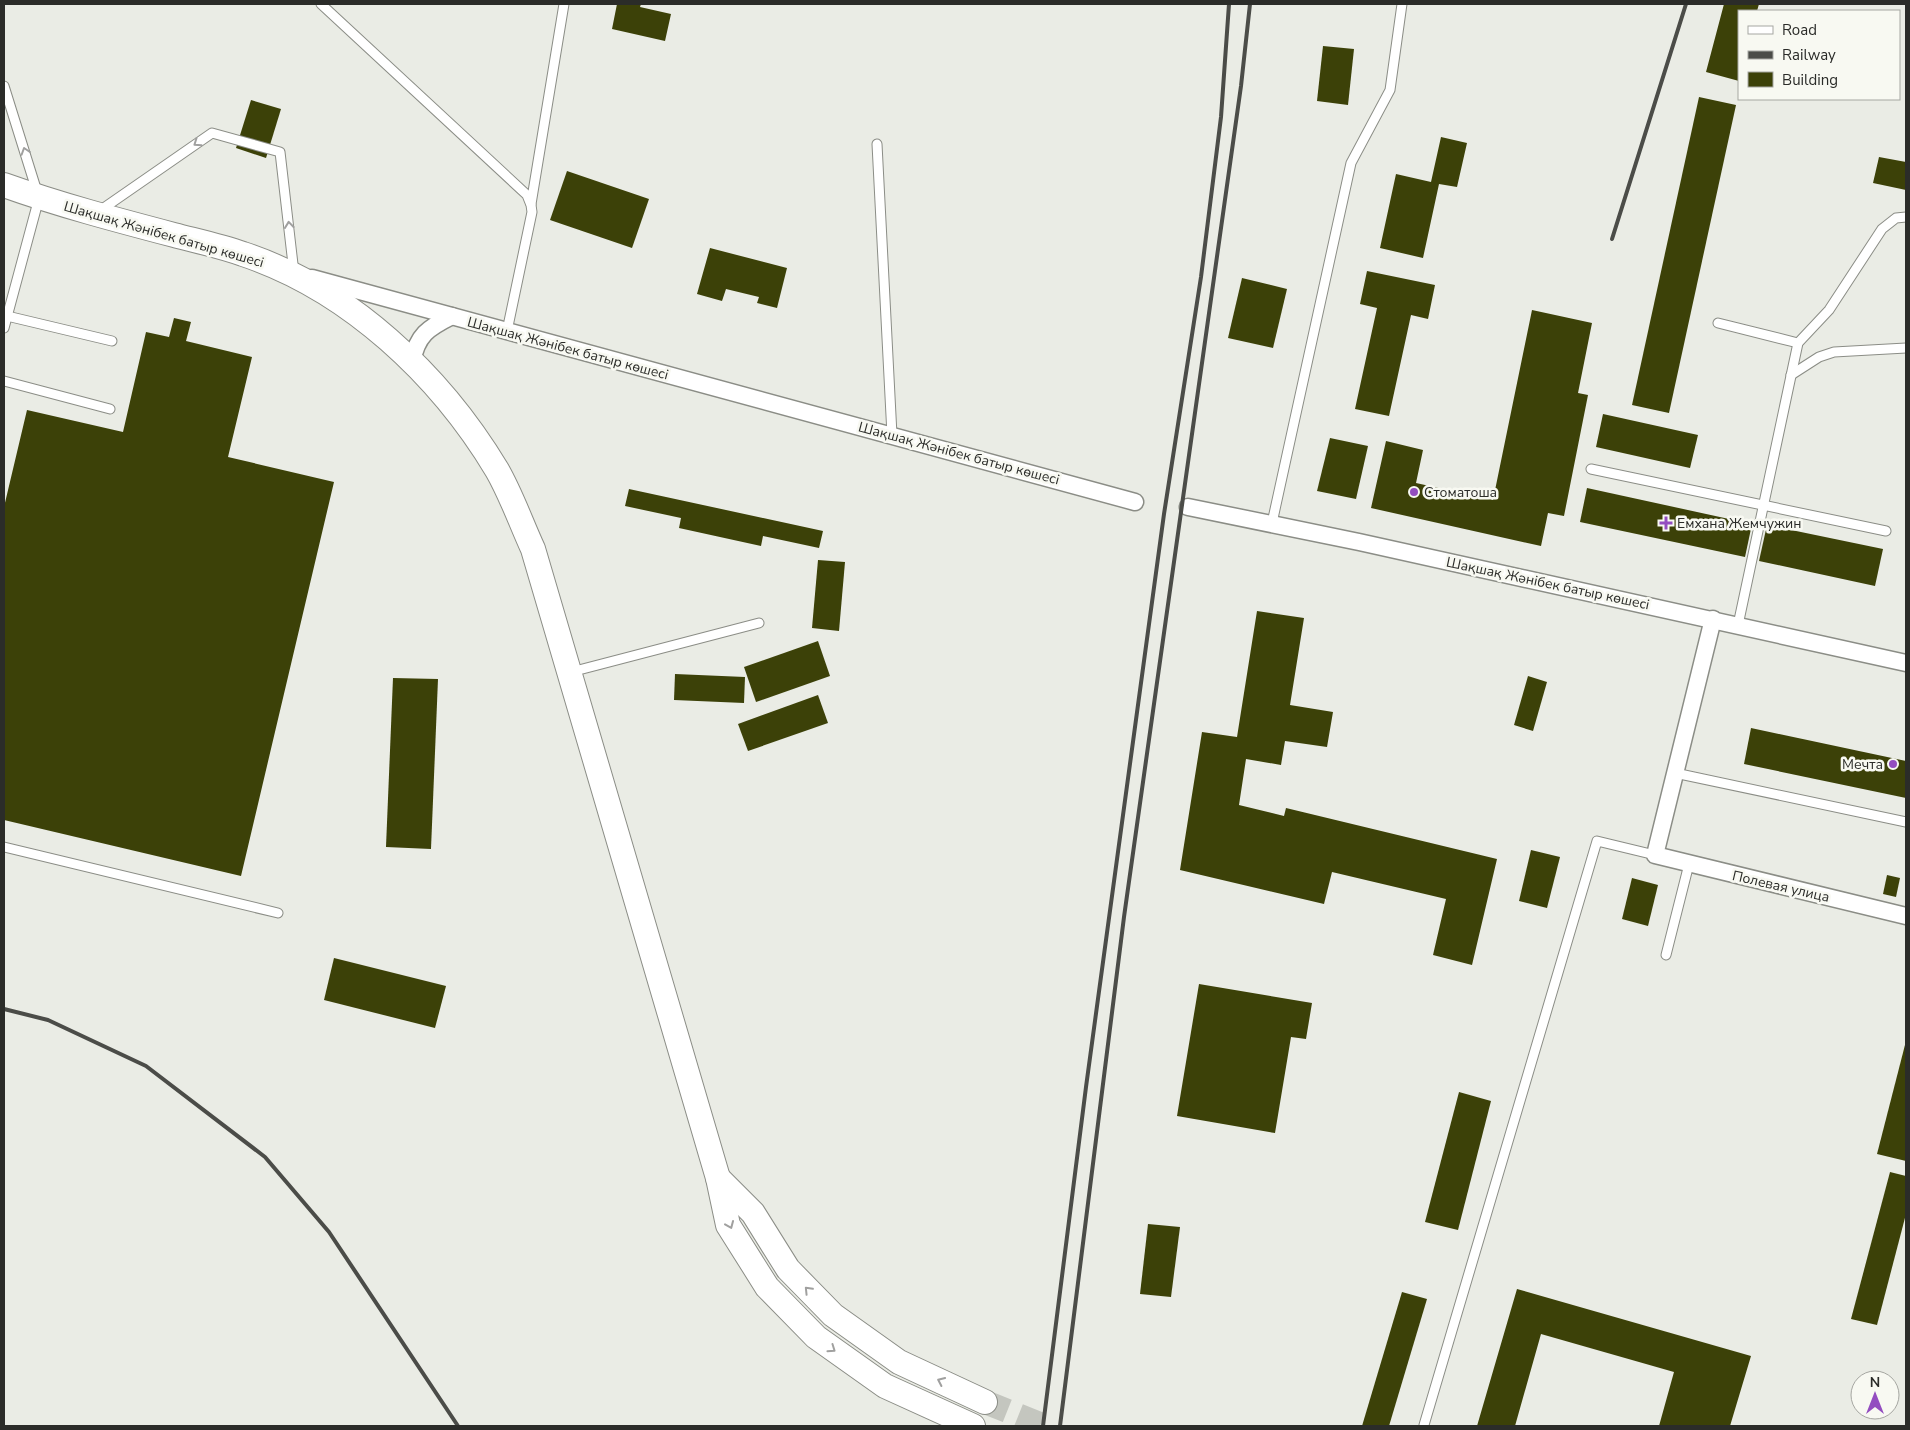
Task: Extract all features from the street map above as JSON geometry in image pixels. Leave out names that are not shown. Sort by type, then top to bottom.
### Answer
[{"type":"main road","name":"Шақшақ Жәнібек батыр көшесі","points":[[4,185],[39,198],[94,214],[243,254],[294,274]]},
{"type":"main road","points":[[294,274],[364,319],[412,362],[448,400],[497,471],[533,549],[718,1178],[728,1225],[767,1287],[816,1337],[885,1386],[973,1426]]},
{"type":"main road","points":[[718,1178],[753,1213],[788,1268],[833,1315],[899,1362],[985,1402]]},
{"type":"street","name":"Шақшақ Жәнібек батыр көшесі","points":[[294,274],[1136,502]]},
{"type":"street","points":[[412,362],[419,338],[431,326],[452,316]]},
{"type":"street","name":"Шақшақ Жәнібек батыр көшесі","points":[[1188,507],[1272,523],[1906,663]]},
{"type":"street","points":[[1655,856],[1712,619]]},
{"type":"street","name":"Полевая улица","points":[[1655,856],[1906,916]]},
{"type":"lane","points":[[321,4],[527,195],[531,204]]},
{"type":"lane","points":[[507,331],[532,212],[531,204],[564,4]]},
{"type":"lane","points":[[1272,523],[1352,163],[1390,90],[1402,4]]},
{"type":"lane","points":[[4,86],[39,198],[4,328]]},
{"type":"lane","points":[[94,214],[212,133],[280,152],[294,274]]},
{"type":"lane","points":[[877,144],[892,435]]},
{"type":"lane","points":[[1738,625],[1798,343],[1829,310],[1882,229],[1896,218],[1906,216]]},
{"type":"lane","points":[[7,316],[112,341]]},
{"type":"lane","points":[[1718,323],[1798,343]]},
{"type":"lane","points":[[1791,375],[1819,357],[1834,352],[1906,348]]},
{"type":"lane","points":[[4,381],[110,409]]},
{"type":"lane","points":[[1591,469],[1886,531]]},
{"type":"lane","points":[[570,672],[759,623]]},
{"type":"lane","points":[[1675,773],[1906,822]]},
{"type":"lane","points":[[1424,1425],[1597,841],[1655,856]]},
{"type":"lane","points":[[4,848],[278,914]]},
{"type":"lane","points":[[1666,956],[1689,864]]},
{"type":"building","points":[[617,4],[641,4],[640,7],[671,14],[665,41],[612,29]]},
{"type":"building","points":[[1724,4],[1759,4],[1757,10],[1738,10],[1738,81],[1706,72]]},
{"type":"building","points":[[1323,46],[1354,49],[1348,105],[1317,101]]},
{"type":"building","points":[[1699,97],[1736,105],[1669,413],[1632,405]]},
{"type":"building","points":[[251,100],[281,109],[266,158],[236,148]]},
{"type":"building","points":[[1441,137],[1467,143],[1457,187],[1439,184],[1423,258],[1380,248],[1396,174],[1431,182]]},
{"type":"building","points":[[1879,157],[1906,162],[1906,190],[1873,183]]},
{"type":"building","points":[[567,171],[649,199],[632,248],[550,220]]},
{"type":"building","points":[[710,248],[787,268],[777,308],[757,303],[759,297],[726,289],[722,301],[697,294]]},
{"type":"building","points":[[1367,271],[1435,285],[1428,319],[1411,315],[1389,416],[1355,409],[1377,308],[1360,304]]},
{"type":"building","points":[[1242,278],[1287,289],[1273,348],[1228,338]]},
{"type":"building","points":[[1532,310],[1592,323],[1578,393],[1588,395],[1564,516],[1548,513],[1541,546],[1371,508],[1386,441],[1423,450],[1416,483],[1493,500]]},
{"type":"building","points":[[174,318],[191,322],[186,341],[252,357],[228,457],[334,482],[241,876],[4,820],[4,507],[27,410],[123,432],[146,332],[169,337]]},
{"type":"building","points":[[1603,414],[1698,435],[1690,468],[1596,447]]},
{"type":"building","points":[[1330,438],[1368,446],[1356,499],[1317,491]]},
{"type":"building","name":"Емхана Жемчужин","points":[[1587,488],[1752,524],[1745,557],[1580,522]]},
{"type":"building","points":[[629,489],[823,531],[819,548],[763,536],[761,546],[679,528],[681,518],[625,506]]},
{"type":"building","points":[[1767,525],[1883,549],[1875,586],[1759,561]]},
{"type":"building","points":[[818,560],[845,562],[839,631],[812,628]]},
{"type":"building","points":[[1257,611],[1304,618],[1290,705],[1333,712],[1327,747],[1285,741],[1281,765],[1246,759],[1239,805],[1284,816],[1286,808],[1497,859],[1472,965],[1433,955],[1446,899],[1332,872],[1324,904],[1180,870],[1202,732],[1237,737]]},
{"type":"building","points":[[818,641],[830,676],[756,702],[744,667]]},
{"type":"building","points":[[675,674],[745,677],[744,703],[674,700]]},
{"type":"building","points":[[1528,676],[1547,682],[1533,731],[1514,725]]},
{"type":"building","points":[[393,678],[438,679],[431,849],[386,847]]},
{"type":"building","points":[[818,695],[828,723],[748,751],[738,724]]},
{"type":"building","points":[[1751,728],[1906,761],[1906,798],[1744,764]]},
{"type":"building","points":[[1531,850],[1560,857],[1547,908],[1519,901]]},
{"type":"building","points":[[1887,875],[1900,878],[1896,897],[1883,894]]},
{"type":"building","points":[[1632,878],[1658,885],[1648,926],[1622,919]]},
{"type":"building","points":[[334,958],[446,986],[435,1028],[324,1000]]},
{"type":"building","points":[[1199,984],[1312,1003],[1306,1039],[1291,1037],[1275,1133],[1177,1116]]},
{"type":"building","points":[[1906,1041],[1906,1161],[1877,1154]]},
{"type":"building","points":[[1459,1092],[1491,1101],[1458,1230],[1425,1222]]},
{"type":"building","points":[[1890,1172],[1906,1176],[1906,1214],[1877,1325],[1851,1319]]},
{"type":"building","points":[[1148,1224],[1180,1227],[1171,1297],[1140,1294]]},
{"type":"building","points":[[1517,1289],[1751,1356],[1730,1426],[1659,1426],[1674,1372],[1541,1334],[1515,1426],[1477,1426]]},
{"type":"building","points":[[1402,1292],[1427,1299],[1389,1426],[1362,1426]]},
{"type":"tunnel","points":[[985,1402],[1045,1426]]},
{"type":"railway","points":[[1043,1426],[1086,1087],[1164,514],[1201,277],[1221,117],[1229,4]]},
{"type":"railway","points":[[1060,1426],[1124,917],[1241,86],[1250,4]]},
{"type":"railway","points":[[1612,239],[1686,4]]},
{"type":"railway","points":[[4,1009],[48,1020],[146,1066],[265,1157],[329,1232],[458,1426]]},
{"type":"place","name":"Стоматоша","points":[[1414,492]]},
{"type":"place","name":"Емхана Жемчужин","points":[[1666,523]]},
{"type":"place","name":"Мечта","points":[[1893,764]]}]
